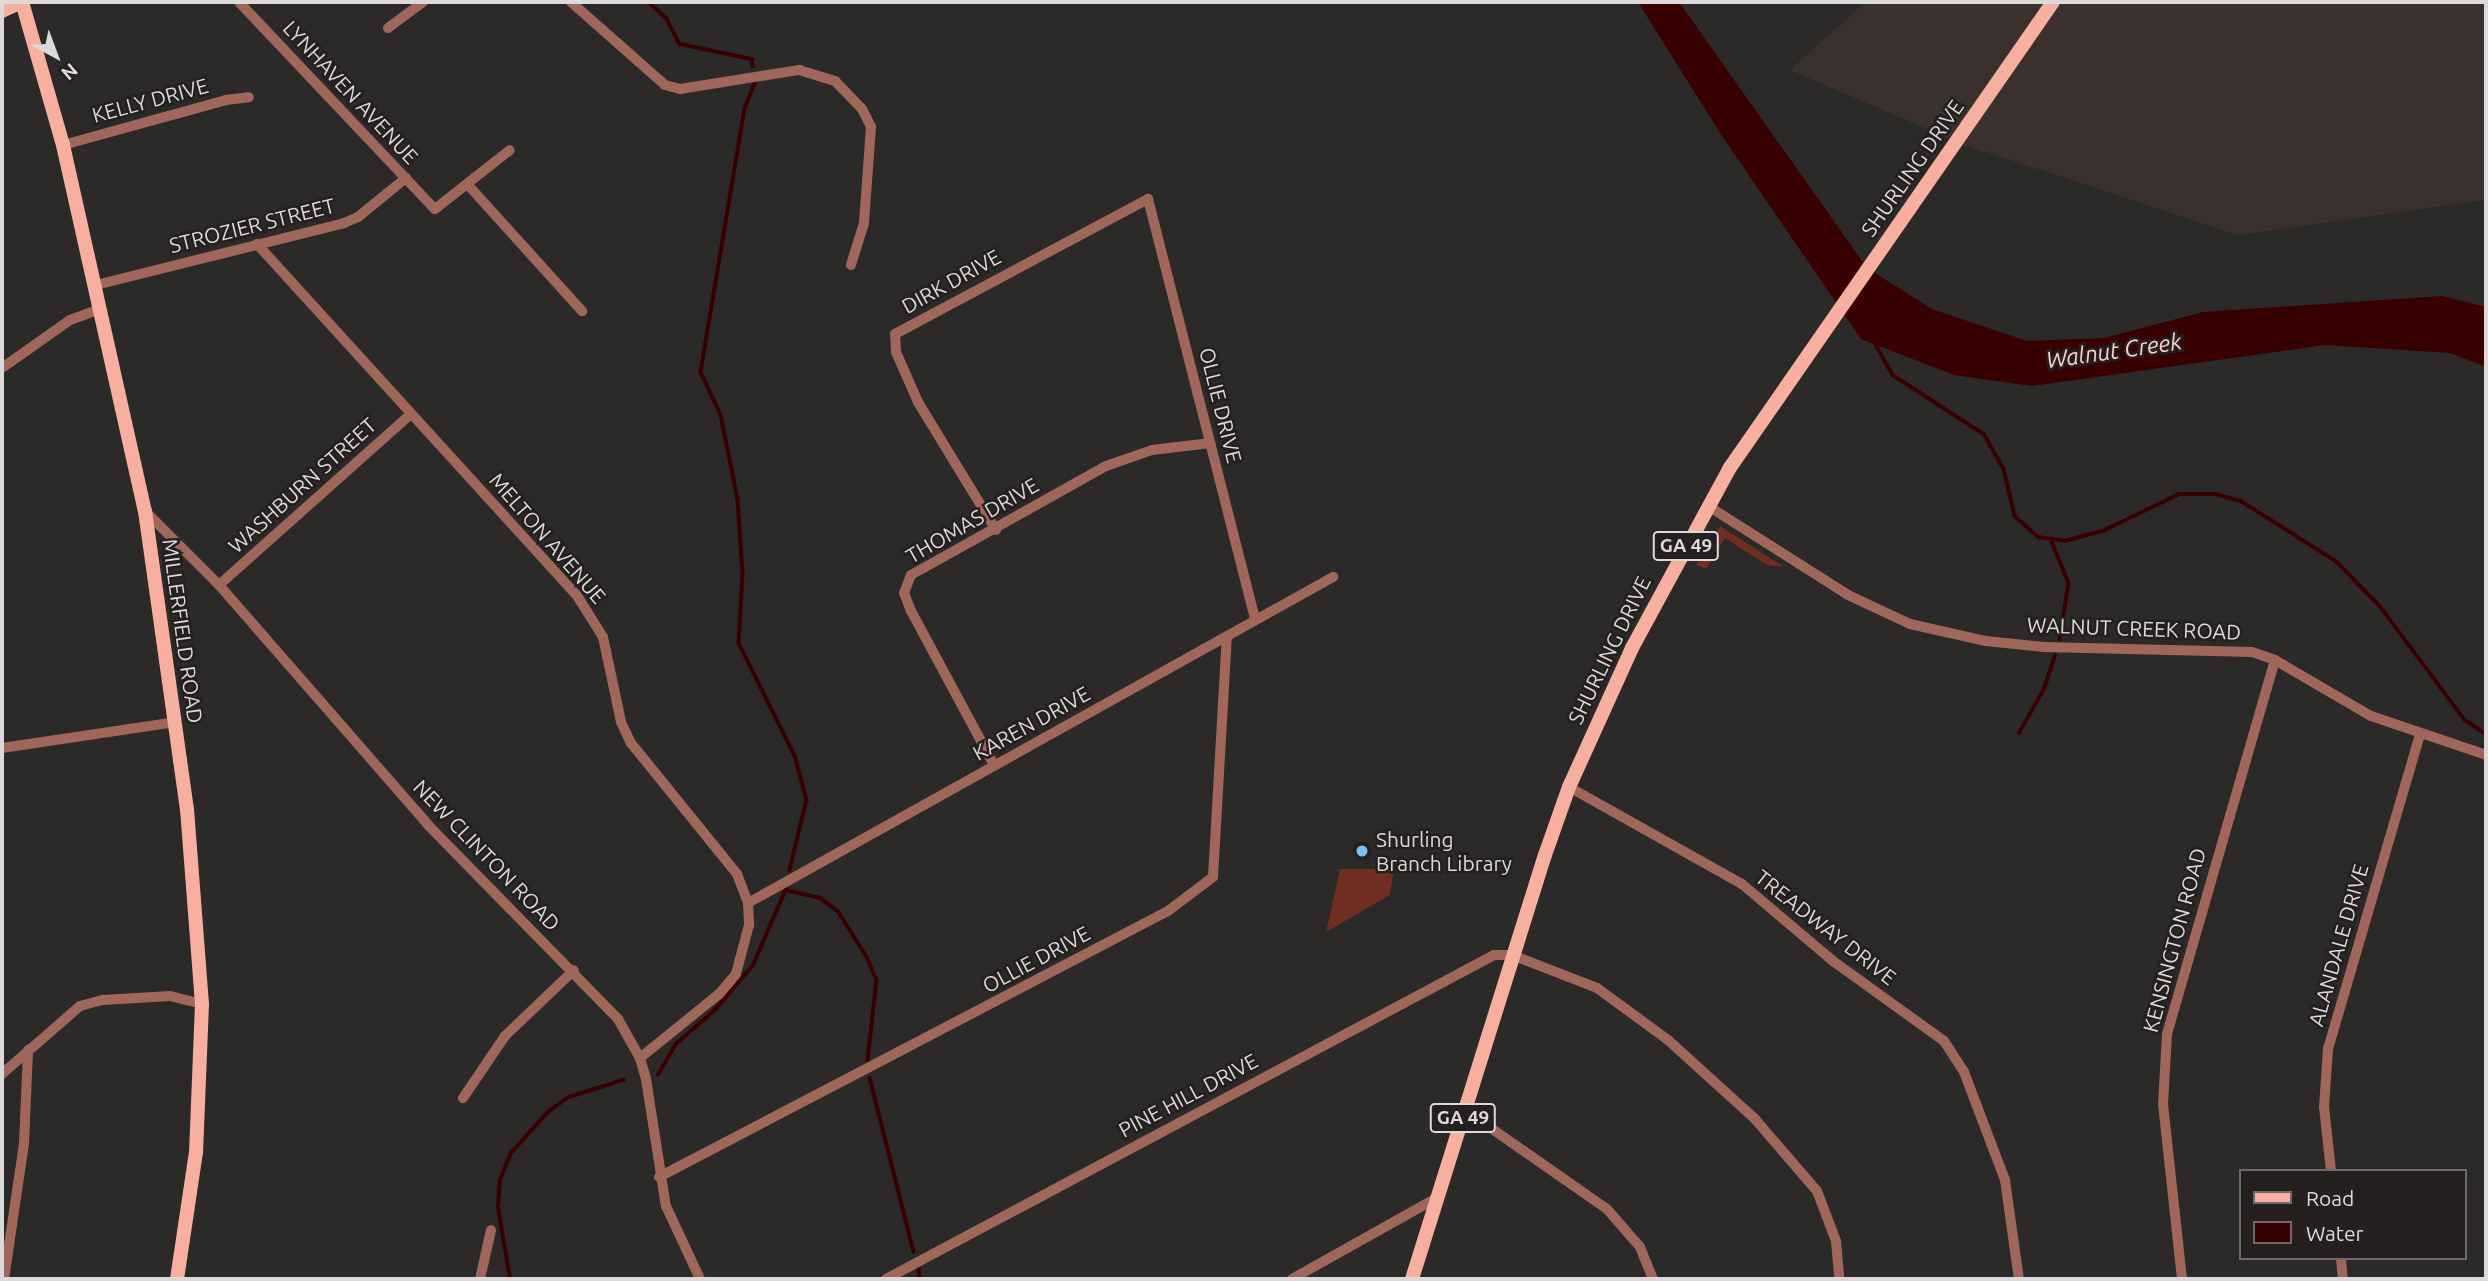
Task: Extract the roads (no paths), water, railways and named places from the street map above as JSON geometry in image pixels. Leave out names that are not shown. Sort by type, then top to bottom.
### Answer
[{"type":"main road","points":[[2,11],[21,2]]},
{"type":"main road","name":"MILLERFIELD ROAD","points":[[21,2],[63,145],[145,510],[176,722],[195,885],[202,1004],[195,1152],[177,1279]]},
{"type":"main road","name":"SHURLING DRIVE","points":[[1412,1279],[1512,956],[1569,787],[1632,648],[1708,506],[1830,321],[2053,2]]},
{"type":"street","name":"LYNHAVEN AVENUE","points":[[239,2],[435,209],[469,186]]},
{"type":"street","points":[[388,28],[423,2]]},
{"type":"street","points":[[571,2],[649,75],[680,89],[769,71],[799,70],[835,81],[862,109],[871,127],[864,223],[851,265]]},
{"type":"street","name":"KELLY DRIVE","points":[[63,145],[226,100],[249,97]]},
{"type":"street","points":[[510,150],[469,186],[582,311]]},
{"type":"street","name":"STROZIER STREET","points":[[96,285],[358,217],[406,178]]},
{"type":"street","name":"OLLIE DRIVE","points":[[1147,199],[1255,620]]},
{"type":"street","name":"DIRK DRIVE","points":[[996,530],[918,402],[896,352],[895,334],[1147,199]]},
{"type":"street","name":"MELTON AVENUE","points":[[257,244],[589,612],[603,637],[621,722],[631,743],[645,765],[722,851],[748,903],[749,939],[736,974],[719,994],[640,1058]]},
{"type":"street","points":[[2,368],[70,320],[100,309]]},
{"type":"street","name":"WASHBURN STREET","points":[[219,584],[411,414]]},
{"type":"street","name":"THOMAS DRIVE","points":[[994,765],[904,593],[918,570],[996,530],[1106,466],[1152,450],[1210,443]]},
{"type":"street","name":"WALNUT CREEK ROAD","points":[[1708,506],[1849,595],[1910,624],[1960,636],[2044,647],[2252,652],[2275,660],[2371,716],[2420,736],[2486,755]]},
{"type":"street","name":"NEW CLINTON ROAD","points":[[145,510],[219,584],[428,825],[574,970],[618,1018],[640,1058],[659,1177],[676,1232],[700,1279]]},
{"type":"street","name":"KAREN DRIVE","points":[[748,903],[1333,577]]},
{"type":"street","name":"OLLIE DRIVE","points":[[659,1177],[1168,911],[1213,877],[1227,637]]},
{"type":"street","name":"KENSINGTON ROAD","points":[[2182,1279],[2163,1104],[2167,1034],[2275,660]]},
{"type":"street","points":[[2,748],[176,722]]},
{"type":"street","name":"ALANDALE DRIVE","points":[[2331,1169],[2324,1107],[2328,1049],[2420,736]]},
{"type":"street","name":"TREADWAY DRIVE","points":[[1569,787],[1742,884],[1833,961],[1944,1041],[1964,1072],[2005,1180],[2019,1279]]},
{"type":"street","name":"PINE HILL DRIVE","points":[[886,1279],[1467,967],[1494,955],[1512,956]]},
{"type":"street","points":[[1512,956],[1580,980],[1632,1010],[1780,1143],[1806,1175],[1828,1212],[1836,1241],[1839,1279]]},
{"type":"street","points":[[463,1098],[505,1036],[574,970]]},
{"type":"street","points":[[2,1074],[65,1016],[103,1000],[170,996],[202,1004]]},
{"type":"street","points":[[4,1279],[24,1143],[28,1050]]},
{"type":"street","points":[[1465,1110],[1607,1209],[1640,1247],[1653,1279]]},
{"type":"street","points":[[1292,1279],[1438,1197]]},
{"type":"street","points":[[480,1279],[491,1230]]},
{"type":"street","points":[[2341,1260],[2343,1279]]},
{"type":"water","name":"Walnut Creek","points":[[1638,2],[1679,2],[1867,268],[1932,309],[2027,341],[2104,338],[2203,312],[2442,296],[2486,307],[2486,367],[2450,353],[2325,345],[2032,386],[1954,375],[1861,339],[1720,133]]},
{"type":"waterway","points":[[649,2],[667,19],[680,44],[752,59],[753,66]]},
{"type":"waterway","points":[[755,83],[745,109],[701,372],[721,415],[738,499],[743,574],[739,643],[795,756],[807,800],[790,870]]},
{"type":"waterway","points":[[1871,336],[1893,375],[1984,434],[2004,469],[2015,516],[2038,537],[2065,541],[2105,530],[2179,494],[2216,494],[2241,501],[2336,561],[2380,606],[2465,720],[2486,734]]},
{"type":"waterway","points":[[2052,542],[2069,583],[2060,639]]},
{"type":"waterway","points":[[2019,733],[2044,689],[2055,656]]},
{"type":"waterway","points":[[658,1075],[676,1044],[716,1009],[753,965],[786,889]]},
{"type":"waterway","points":[[786,890],[820,898],[838,911],[867,957],[877,980],[868,1060]]},
{"type":"waterway","points":[[870,1078],[914,1252]]},
{"type":"waterway","points":[[510,1279],[498,1207],[500,1180],[511,1153],[548,1112],[569,1097],[623,1080]]},
{"type":"waterway","points":[[919,1268],[920,1279]]},
{"type":"place","name":"Shurling Branch Library","points":[[1362,851]]}]
